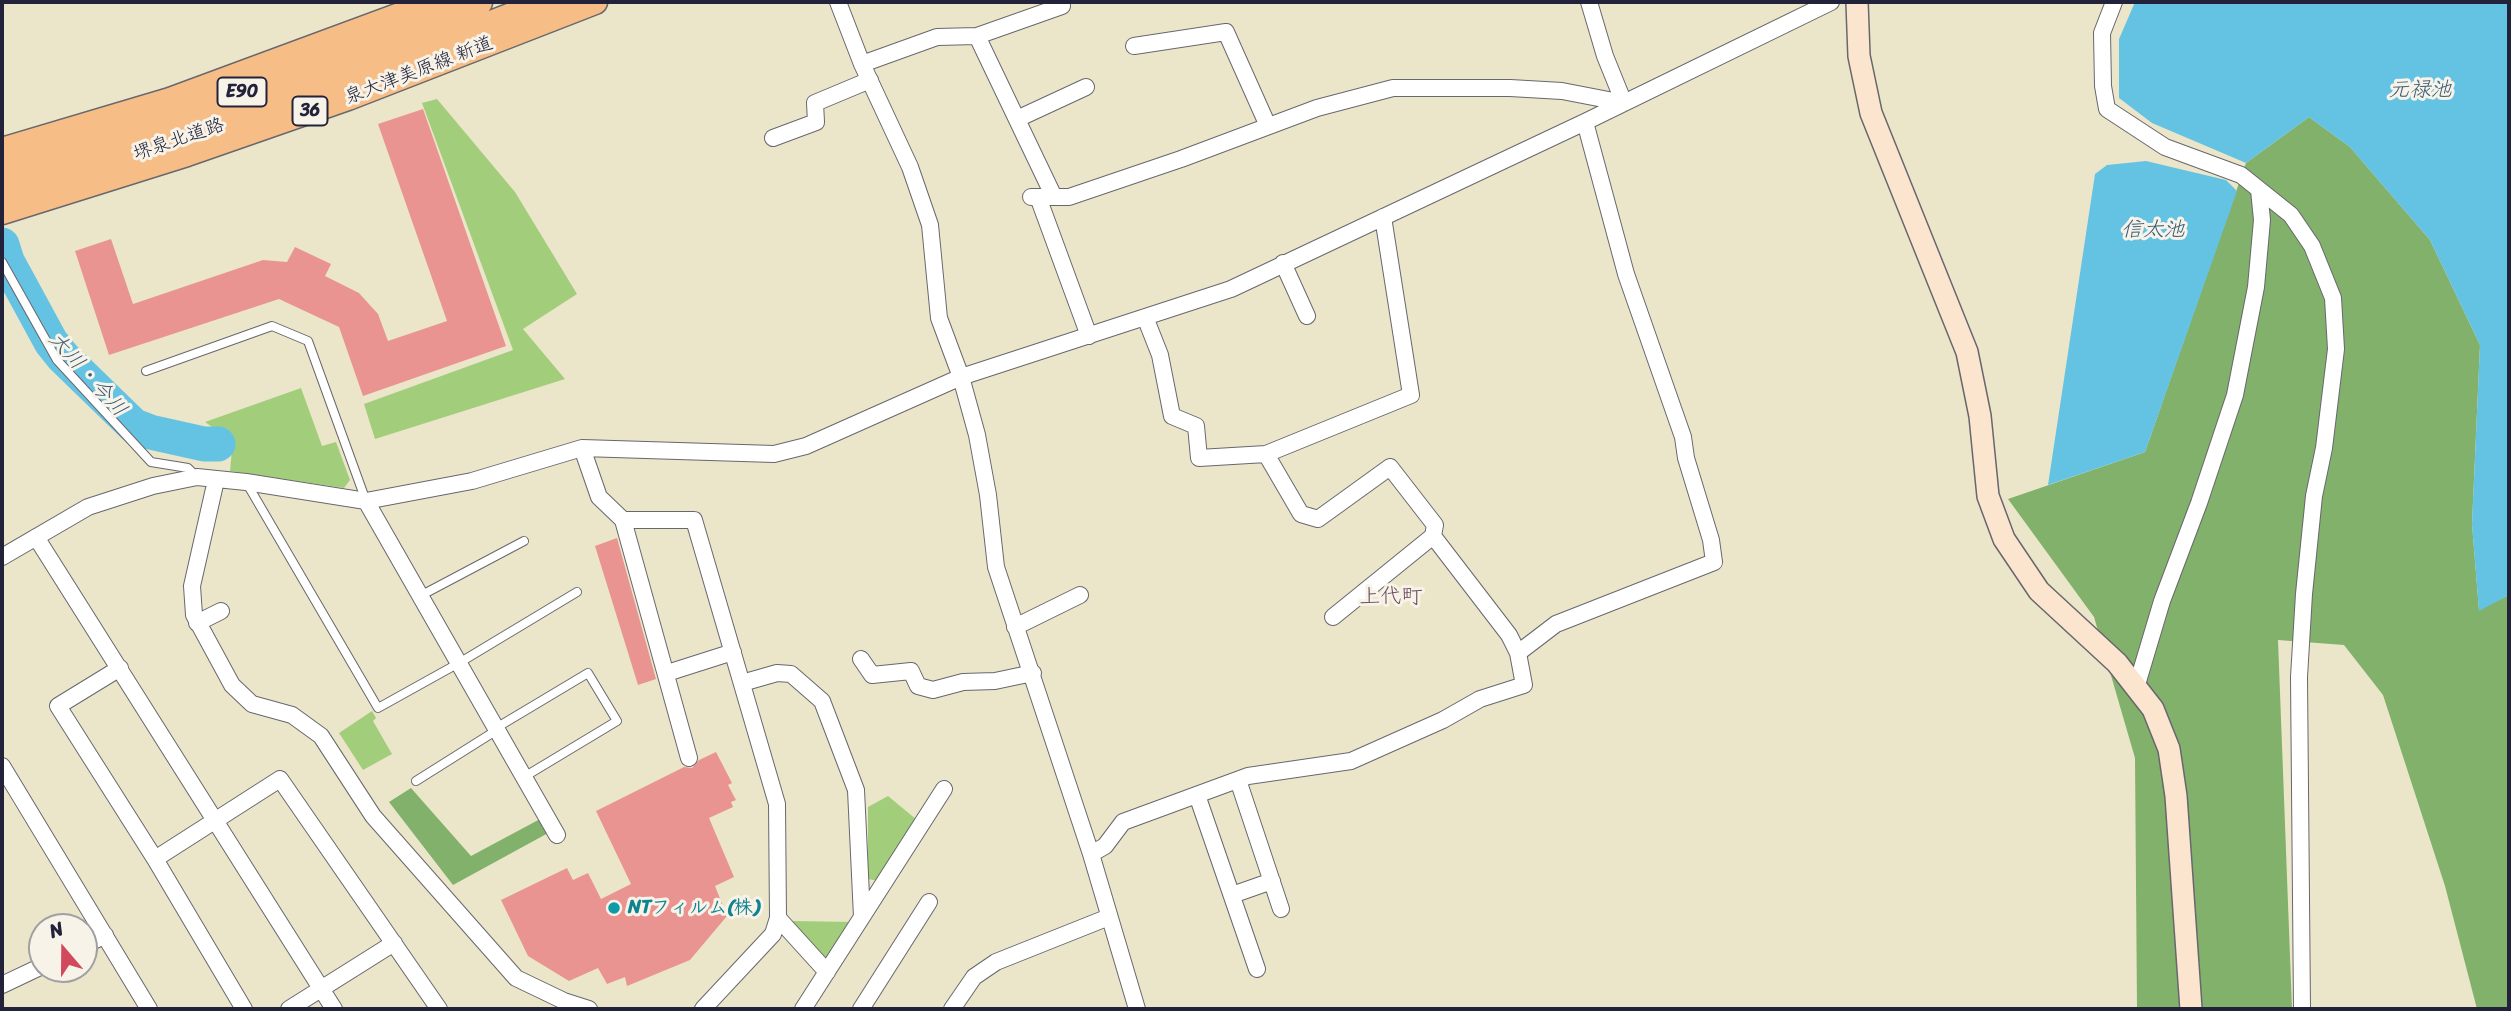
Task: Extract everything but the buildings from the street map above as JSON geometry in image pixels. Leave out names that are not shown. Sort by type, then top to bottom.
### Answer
[{"type":"highway","name":"堺泉北道路","points":[[2,156],[111,136],[241,93],[478,2]]},
{"type":"highway","name":"堺泉北道路","points":[[8,205],[121,160],[375,71],[550,2]]},
{"type":"main road","points":[[2,156],[170,100],[435,2]]},
{"type":"main road","name":"泉大津美原線 新道","points":[[8,205],[187,154],[336,102],[595,2]]},
{"type":"street","points":[[862,65],[937,37],[977,36],[1062,6],[1061,2]]},
{"type":"street","points":[[1589,2],[1605,56],[1624,103]]},
{"type":"street","points":[[2,557],[88,507],[153,486],[197,477],[366,501],[472,481],[582,448],[774,454],[806,446],[961,377],[1231,289],[1585,122],[1831,2]]},
{"type":"street","points":[[1857,2],[1859,56],[1871,113],[1967,352],[1980,416],[1989,496],[2004,539],[2039,591],[2117,663],[2153,709],[2169,748],[2176,796],[2191,1009]]},
{"type":"street","points":[[2114,2],[2102,33],[2107,109],[2165,147],[2241,175],[2291,215],[2312,246],[2333,298],[2336,349],[2324,448],[2314,496],[2300,663],[2302,1009]]},
{"type":"street","points":[[843,3],[862,65],[911,166],[930,225],[939,318],[961,377],[977,435],[988,495],[996,567],[1091,854],[1137,1009]]},
{"type":"street","points":[[1134,46],[1226,32],[1268,127]]},
{"type":"street","points":[[977,36],[1017,119],[1088,336]]},
{"type":"street","points":[[773,138],[816,122],[815,103],[870,80]]},
{"type":"street","points":[[1017,119],[1086,87]]},
{"type":"street","points":[[1041,197],[1069,197],[1317,108],[1393,88],[1562,91],[1624,103]]},
{"type":"street","points":[[1517,653],[1556,624],[1714,562],[1711,540],[1685,458],[1683,438],[1626,274],[1585,122]]},
{"type":"street","points":[[2136,688],[2162,601],[2199,503],[2235,395],[2256,287],[2262,220],[2259,190]]},
{"type":"street","points":[[1145,317],[1160,355],[1172,416],[1196,426],[1199,458],[1266,454],[1411,395],[1383,217]]},
{"type":"street","points":[[1283,263],[1307,316]]},
{"type":"street","points":[[582,448],[599,497],[623,520],[689,758]]},
{"type":"street","points":[[1266,454],[1301,514],[1318,519],[1390,467],[1435,525],[1433,536],[1333,617]]},
{"type":"street","points":[[216,480],[192,586],[194,615],[232,685],[252,704],[292,715],[321,736],[373,816],[516,978],[564,1001],[589,1009]]},
{"type":"street","points":[[366,501],[557,835]]},
{"type":"street","points":[[623,520],[694,520],[777,804],[778,918],[773,934],[703,1009]]},
{"type":"street","points":[[1091,854],[1105,846],[1122,822],[1238,780],[1351,761],[1443,720],[1480,699],[1524,685],[1517,653],[1509,635],[1433,536]]},
{"type":"street","points":[[36,537],[334,1009]]},
{"type":"street","points":[[1015,627],[1080,595]]},
{"type":"street","points":[[197,623],[222,611]]},
{"type":"street","points":[[667,673],[733,652]]},
{"type":"street","points":[[861,659],[872,675],[911,671],[918,686],[933,690],[963,682],[995,681],[1033,673]]},
{"type":"street","points":[[120,668],[58,706],[155,859],[244,1009]]},
{"type":"street","points":[[742,683],[778,673],[791,674],[822,701],[856,790],[862,917]]},
{"type":"street","points":[[2,766],[149,1009]]},
{"type":"street","points":[[155,859],[280,779],[439,1009]]},
{"type":"street","points":[[1238,780],[1281,909]]},
{"type":"street","points":[[803,1009],[944,789]]},
{"type":"street","points":[[1197,795],[1257,969]]},
{"type":"street","points":[[1232,895],[1272,881]]},
{"type":"street","points":[[861,1009],[929,902]]},
{"type":"street","points":[[952,1009],[974,977],[996,962],[1110,916]]},
{"type":"street","points":[[778,918],[827,972]]},
{"type":"street","points":[[98,939],[105,936]]},
{"type":"street","points":[[289,1009],[394,943]]},
{"type":"street","points":[[2,985],[28,973]]},
{"type":"lane","points":[[2,262],[57,360],[151,462],[188,468],[197,477]]},
{"type":"lane","points":[[146,371],[272,326],[308,341],[366,501]]},
{"type":"lane","points":[[246,482],[378,708],[578,592]]},
{"type":"lane","points":[[420,596],[524,541]]},
{"type":"lane","points":[[416,781],[588,673],[617,721],[524,777]]},
{"type":"green space","points":[[437,99],[515,192],[577,294],[523,329],[565,379],[375,439],[364,404],[513,350],[422,103]]},
{"type":"green space","points":[[2309,117],[2350,147],[2430,240],[2480,345],[2472,524],[2479,610],[2509,595],[2509,1009],[2477,1009],[2445,886],[2383,695],[2344,645],[2278,640],[2292,1009],[2137,1009],[2135,758],[2094,617],[2008,499],[2145,452],[2246,163]]},
{"type":"green space","points":[[301,388],[322,446],[336,442],[350,480],[344,488],[230,471],[232,449],[227,437],[205,422]]},
{"type":"green space","points":[[372,711],[376,718],[373,721],[392,754],[363,770],[339,733]]},
{"type":"green space","points":[[411,788],[471,856],[542,818],[550,832],[453,885],[389,802]]},
{"type":"green space","points":[[888,796],[917,820],[879,881],[868,879],[868,807]]},
{"type":"green space","points":[[791,921],[856,922],[826,965]]},
{"type":"water","name":"元禄池","points":[[2135,2],[2509,2],[2509,595],[2479,611],[2472,524],[2480,345],[2430,240],[2350,147],[2309,117],[2246,163],[2152,123],[2119,98],[2119,39]]},
{"type":"water","name":"信太池","points":[[2146,161],[2226,180],[2237,191],[2145,452],[2048,485],[2095,174],[2107,165]]},
{"type":"waterway","name":"大川・今川","points":[[2,245],[7,261],[51,342],[134,426],[204,444],[218,444]]},
{"type":"place","name":"NTフィルム(株)","points":[[614,908]]},
{"type":"district","name":"上代町","points":[[1391,598]]}]
